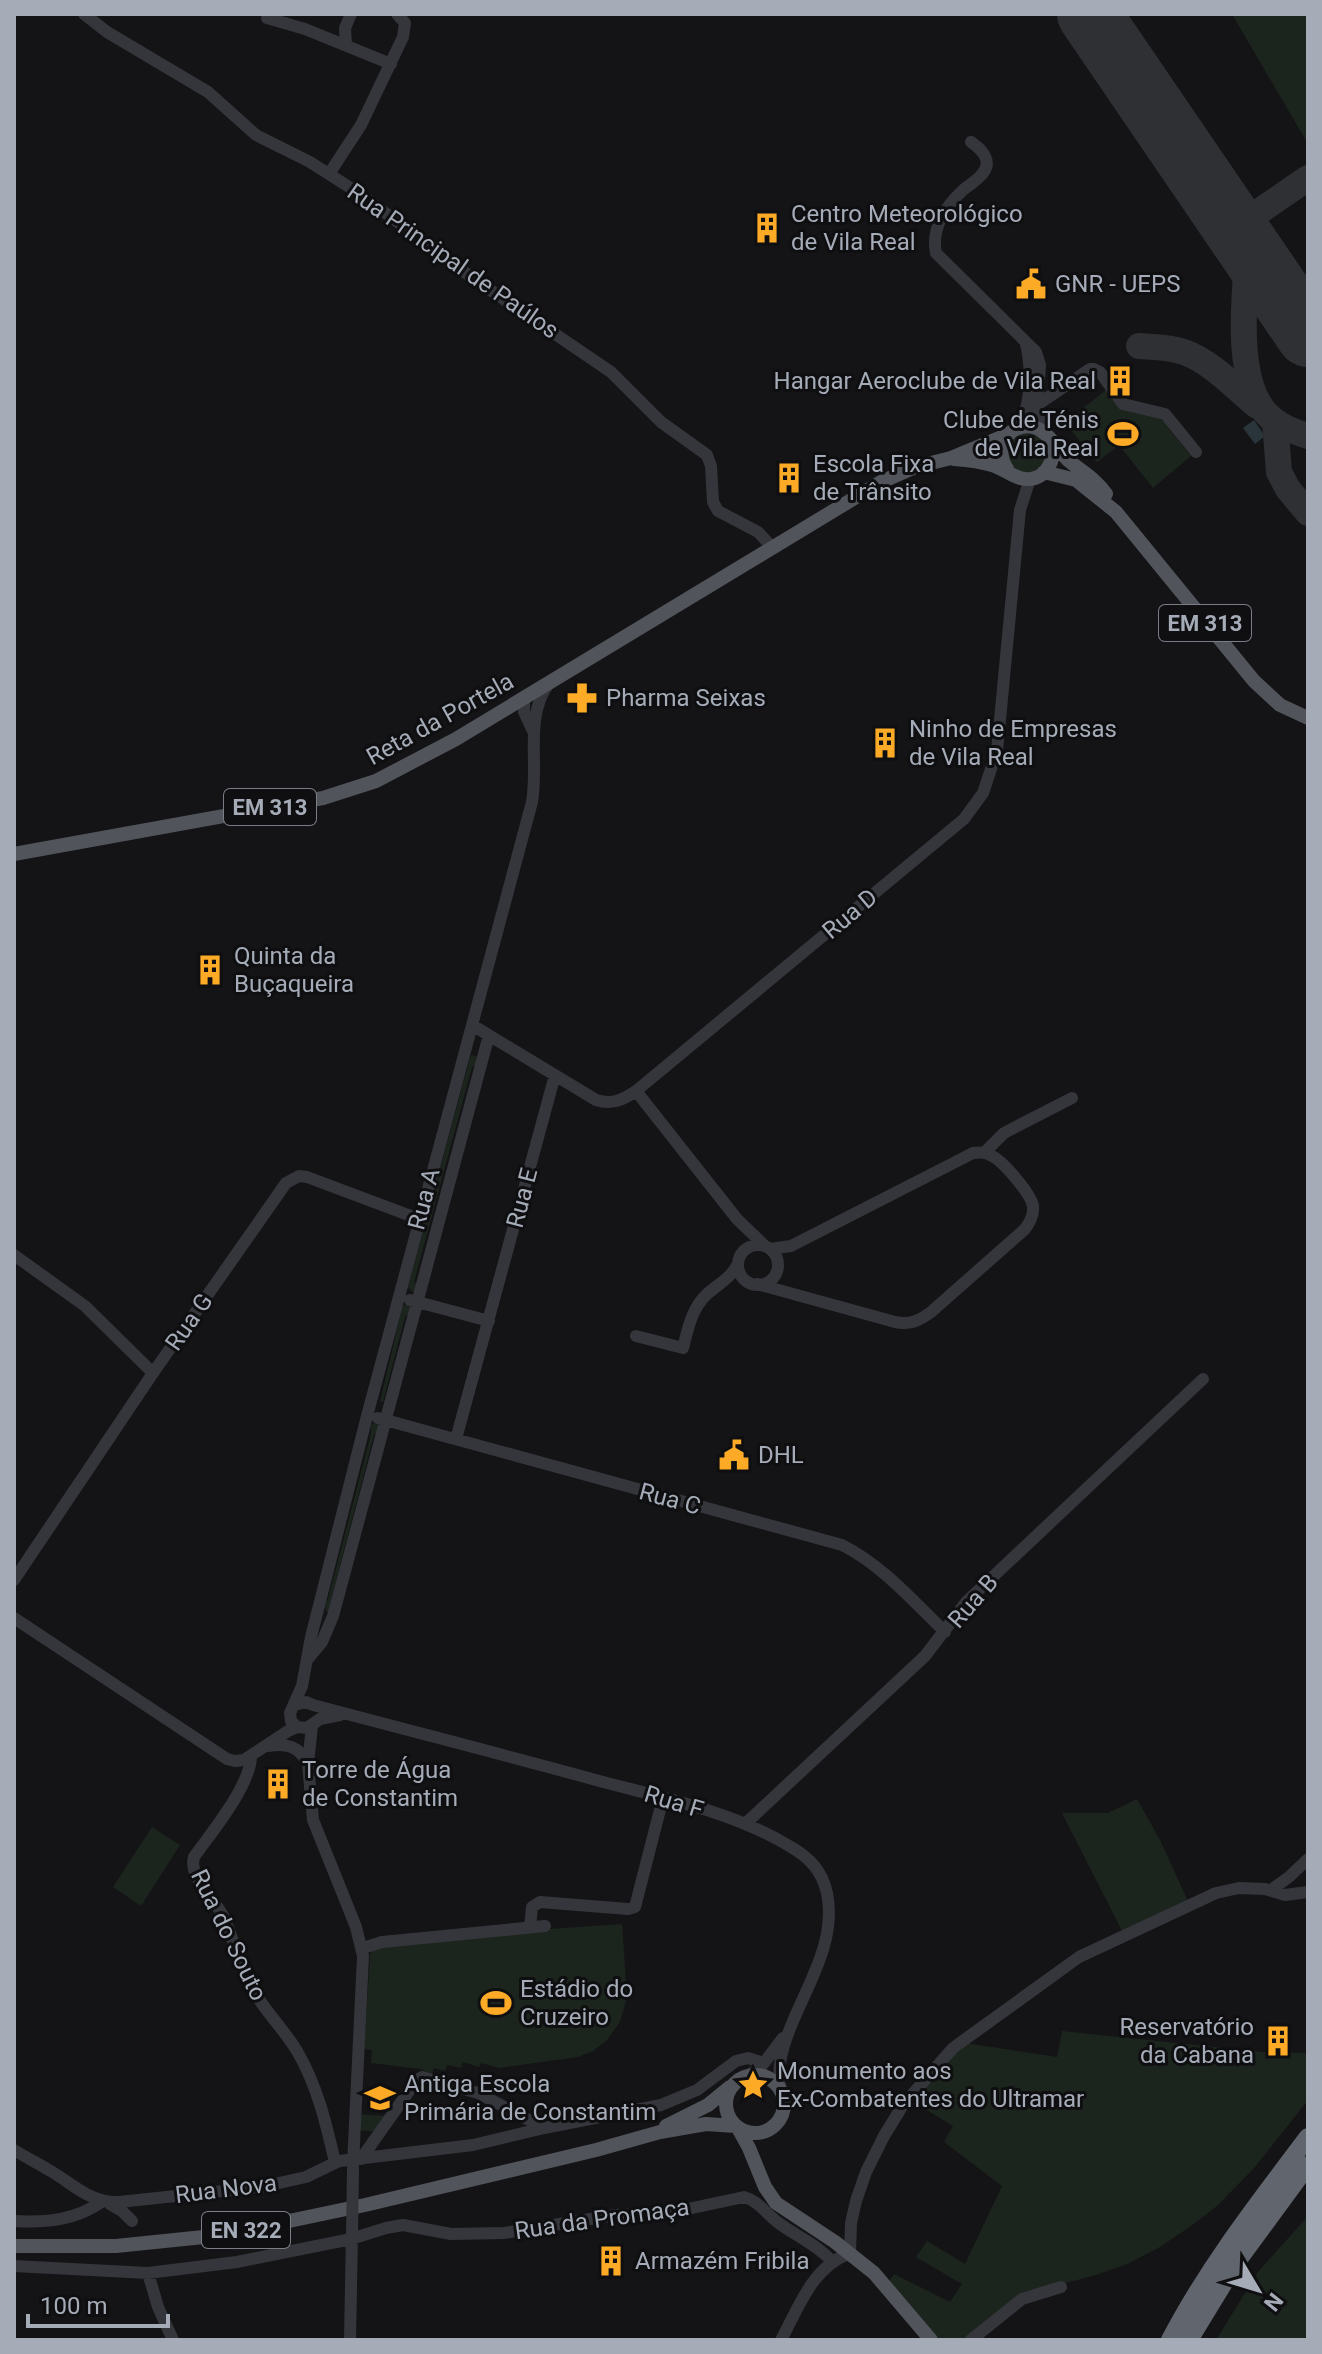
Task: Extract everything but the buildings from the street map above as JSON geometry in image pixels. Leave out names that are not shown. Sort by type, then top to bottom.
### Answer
[{"type":"highway","points":[[1170,2340],[1228,2245],[1308,2137]]},
{"type":"highway","points":[[1189,2340],[1236,2263],[1308,2165]]},
{"type":"main road","name":"EM 313","points":[[552,681],[895,475],[951,458],[1030,426],[1049,439],[1098,484],[1116,512],[1254,681],[1280,705],[1308,718]]},
{"type":"main road","points":[[1010,472],[1001,455],[1001,448],[1014,430]]},
{"type":"main road","points":[[1030,479],[1040,477],[1053,459],[1049,439]]},
{"type":"main road","name":"EM 313","points":[[951,458],[973,460],[1030,479]]},
{"type":"main road","name":"EM 313","points":[[1044,472],[1076,480],[1116,512]]},
{"type":"main road","name":"Reta da Portela","points":[[14,854],[343,792],[399,771],[552,681]]},
{"type":"main road","points":[[749,2075],[768,2077],[781,2091],[784,2107],[761,2148],[758,2168]]},
{"type":"main road","name":"EN 322","points":[[647,2135],[705,2107],[742,2077],[749,2075]]},
{"type":"main road","points":[[730,2087],[726,2095],[729,2117],[776,2203],[850,2253],[883,2282],[930,2339]]},
{"type":"main road","name":"EN 322","points":[[14,2246],[116,2246],[223,2235],[380,2201],[647,2135],[706,2124],[737,2127],[754,2133],[770,2128]]},
{"type":"street","name":"Rua Principal de Paúlos","points":[[84,14],[102,29],[208,92],[256,135],[305,159],[360,194],[478,282],[622,380],[661,422],[706,454],[710,463],[713,502],[718,511],[758,532],[772,547]]},
{"type":"street","points":[[346,45],[345,28],[351,14]]},
{"type":"street","points":[[329,174],[361,125],[405,32],[405,23],[397,14]]},
{"type":"street","points":[[267,18],[305,29],[391,64]]},
{"type":"street","points":[[971,142],[984,152],[986,168],[954,199],[941,218],[935,238],[936,253],[1036,352],[1040,361],[1039,419],[1049,439]]},
{"type":"street","points":[[1014,430],[1027,405],[1029,366],[1025,341]]},
{"type":"street","points":[[1037,405],[1090,369],[1096,369],[1123,404],[1165,414],[1196,452]]},
{"type":"street","points":[[1010,472],[1020,510]]},
{"type":"street","points":[[1020,510],[1030,479]]},
{"type":"street","name":"Rua D","points":[[472,1025],[602,1102],[619,1101],[636,1091],[964,819],[980,799],[990,777],[998,744],[1020,510]]},
{"type":"street","points":[[531,719],[552,681]]},
{"type":"street","points":[[524,697],[533,705],[531,719]]},
{"type":"street","points":[[508,707],[531,719]]},
{"type":"street","name":"Rua A","points":[[265,1746],[283,1727],[299,1695],[367,1416],[532,802],[536,763],[531,719]]},
{"type":"street","points":[[350,2340],[363,1948],[315,1829],[310,1809],[306,1725],[317,1713],[311,1704],[307,1661],[322,1642],[333,1616],[489,1035]]},
{"type":"street","name":"Rua E","points":[[456,1439],[555,1075]]},
{"type":"street","points":[[636,1091],[737,1219],[768,1247],[785,1292]]},
{"type":"street","points":[[984,1153],[1004,1133],[1072,1098]]},
{"type":"street","points":[[636,1336],[683,1348],[697,1306],[723,1283],[740,1258],[754,1245],[791,1246],[973,1153],[984,1153],[997,1159],[1029,1195],[1033,1205],[1032,1218],[1020,1234],[924,1317],[912,1323],[899,1323],[752,1282],[739,1271],[740,1258],[743,1241],[737,1219]]},
{"type":"street","name":"Rua G","points":[[14,1580],[153,1373],[290,1180],[307,1177],[419,1219]]},
{"type":"street","points":[[723,1283],[769,1281],[791,1246]]},
{"type":"street","points":[[14,1255],[85,1306],[153,1373]]},
{"type":"street","points":[[399,1297],[489,1321]]},
{"type":"street","name":"Rua B","points":[[745,1824],[925,1656],[973,1596],[1203,1379]]},
{"type":"street","name":"Rua C","points":[[367,1416],[842,1545],[879,1570],[945,1632]]},
{"type":"street","points":[[14,1554],[25,1564]]},
{"type":"street","points":[[14,1618],[227,1759],[239,1761],[251,1756],[281,1735],[306,1725],[333,1716],[355,1716]]},
{"type":"street","points":[[306,1725],[291,1721],[292,1709],[301,1701],[311,1704]]},
{"type":"street","name":"Rua F","points":[[311,1704],[663,1798],[745,1824],[810,1860],[819,1871],[827,1895],[829,1916],[822,1952],[790,2029]]},
{"type":"street","points":[[265,1746],[291,1746],[302,1754],[308,1764]]},
{"type":"street","name":"Rua do Souto","points":[[251,1756],[250,1770],[243,1785],[194,1857],[192,1865],[222,1914],[251,1987],[304,2064],[322,2108],[335,2162]]},
{"type":"street","points":[[530,1927],[531,1910],[540,1902],[635,1907],[663,1798]]},
{"type":"street","points":[[1267,1890],[1289,1877],[1308,1859]]},
{"type":"street","points":[[781,2340],[815,2279],[832,2261],[850,2253],[851,2223],[856,2201],[884,2136],[906,2101],[953,2048],[1036,1986],[1085,1955],[1224,1890],[1267,1890],[1285,1895],[1308,1892]]},
{"type":"street","points":[[363,1948],[382,1942],[545,1926]]},
{"type":"street","points":[[749,2075],[764,2063],[790,2029]]},
{"type":"street","points":[[781,2091],[779,2066],[790,2029]]},
{"type":"street","name":"Rua Nova","points":[[14,2150],[84,2194],[103,2201],[119,2202],[261,2187],[306,2177],[335,2162],[356,2162],[473,2145],[672,2102],[697,2090],[736,2061],[748,2058],[764,2063]]},
{"type":"street","points":[[356,2162],[422,2077],[481,2094],[544,2128]]},
{"type":"street","name":"Rua da Promaça","points":[[14,2266],[148,2273],[210,2267],[403,2225],[451,2234],[504,2233],[615,2215],[669,2213],[744,2197],[754,2201],[784,2227],[816,2245],[832,2261]]},
{"type":"street","points":[[14,2221],[64,2219],[82,2214],[103,2201],[122,2211],[132,2221]]},
{"type":"street","points":[[148,2273],[158,2307],[173,2340]]},
{"type":"street","points":[[971,2340],[1022,2299],[1061,2287]]},
{"type":"shaded area","points":[[1232,14],[1308,14],[1308,144]]},
{"type":"shaded area","name":"Clube de Ténis de Vila Real","points":[[1107,389],[1157,414],[1191,456],[1153,488],[1119,445],[1097,462],[1065,423]]},
{"type":"shaded area","points":[[1254,420],[1265,436],[1255,444],[1243,428]]},
{"type":"shaded area","points":[[1027,433],[1041,439],[1047,453],[1041,467],[1027,473],[1013,467],[1007,453],[1013,439]]},
{"type":"shaded area","points":[[472,1055],[478,1057],[477,1064],[472,1067],[414,1282],[417,1284],[416,1291],[413,1292],[408,1287]]},
{"type":"shaded area","points":[[405,1304],[411,1305],[410,1312],[405,1317],[383,1402],[380,1402],[402,1308]]},
{"type":"shaded area","points":[[374,1423],[380,1424],[379,1431],[374,1435],[330,1612],[327,1612],[324,1606]]},
{"type":"shaded area","points":[[1137,1799],[1188,1901],[1123,1933],[1062,1813],[1108,1813]]},
{"type":"shaded area","points":[[152,1827],[180,1845],[141,1906],[113,1887]]},
{"type":"shaded area","name":"Estádio do Cruzeiro","points":[[622,1924],[627,1997],[620,2022],[607,2040],[593,2051],[578,2057],[499,2068],[463,2062],[461,2068],[447,2065],[445,2071],[434,2068],[432,2074],[420,2069],[371,2063],[372,2050],[364,2049],[370,1955],[375,1947]]},
{"type":"shaded area","points":[[1062,2031],[1263,2052],[1308,2053],[1308,2100],[1255,2167],[1217,2206],[1160,2247],[1096,2275],[1017,2296],[964,2340],[940,2340],[889,2281],[894,2274],[950,2302],[962,2284],[916,2257],[927,2241],[965,2264],[1002,2186],[944,2142],[953,2126],[912,2101],[965,2043],[1057,2057]]},
{"type":"shaded area","points":[[359,2114],[388,2116],[377,2132],[358,2130]]},
{"type":"shaded area","points":[[1308,2216],[1308,2340],[1216,2340],[1258,2272]]},
{"type":"taxiway","points":[[1235,228],[1308,178]]},
{"type":"taxiway","points":[[1248,247],[1245,356],[1255,397],[1269,417],[1308,436]]},
{"type":"taxiway","points":[[1139,346],[1173,349],[1194,356],[1257,406]]},
{"type":"taxiway","points":[[1275,421],[1279,472],[1288,489],[1308,513]]},
{"type":"runway","points":[[1089,14],[1308,335]]},
{"type":"place","name":"Centro Meteorológico de Vila Real","points":[[767,228]]},
{"type":"place","name":"GNR - UEPS","points":[[1031,284]]},
{"type":"place","name":"Hangar Aeroclube de Vila Real","points":[[1120,381]]},
{"type":"place","name":"Clube de Ténis de Vila Real","points":[[1123,434]]},
{"type":"place","name":"Escola Fixa de Trânsito","points":[[789,478]]},
{"type":"place","name":"Pharma Seixas","points":[[582,698]]},
{"type":"place","name":"Ninho de Empresas de Vila Real","points":[[885,743]]},
{"type":"place","name":"Quinta da Buçaqueira","points":[[210,970]]},
{"type":"place","name":"DHL","points":[[734,1455]]},
{"type":"place","name":"Torre de Água de Constantim","points":[[278,1784]]},
{"type":"place","name":"Estádio do Cruzeiro","points":[[496,2003]]},
{"type":"place","name":"Reservatório da Cabana","points":[[1278,2041]]},
{"type":"place","name":"Monumento aos Ex-Combatentes do Ultramar","points":[[753,2085]]},
{"type":"place","name":"Antiga Escola Primária de Constantim","points":[[380,2098]]},
{"type":"place","name":"Armazém Fribila","points":[[611,2261]]}]
